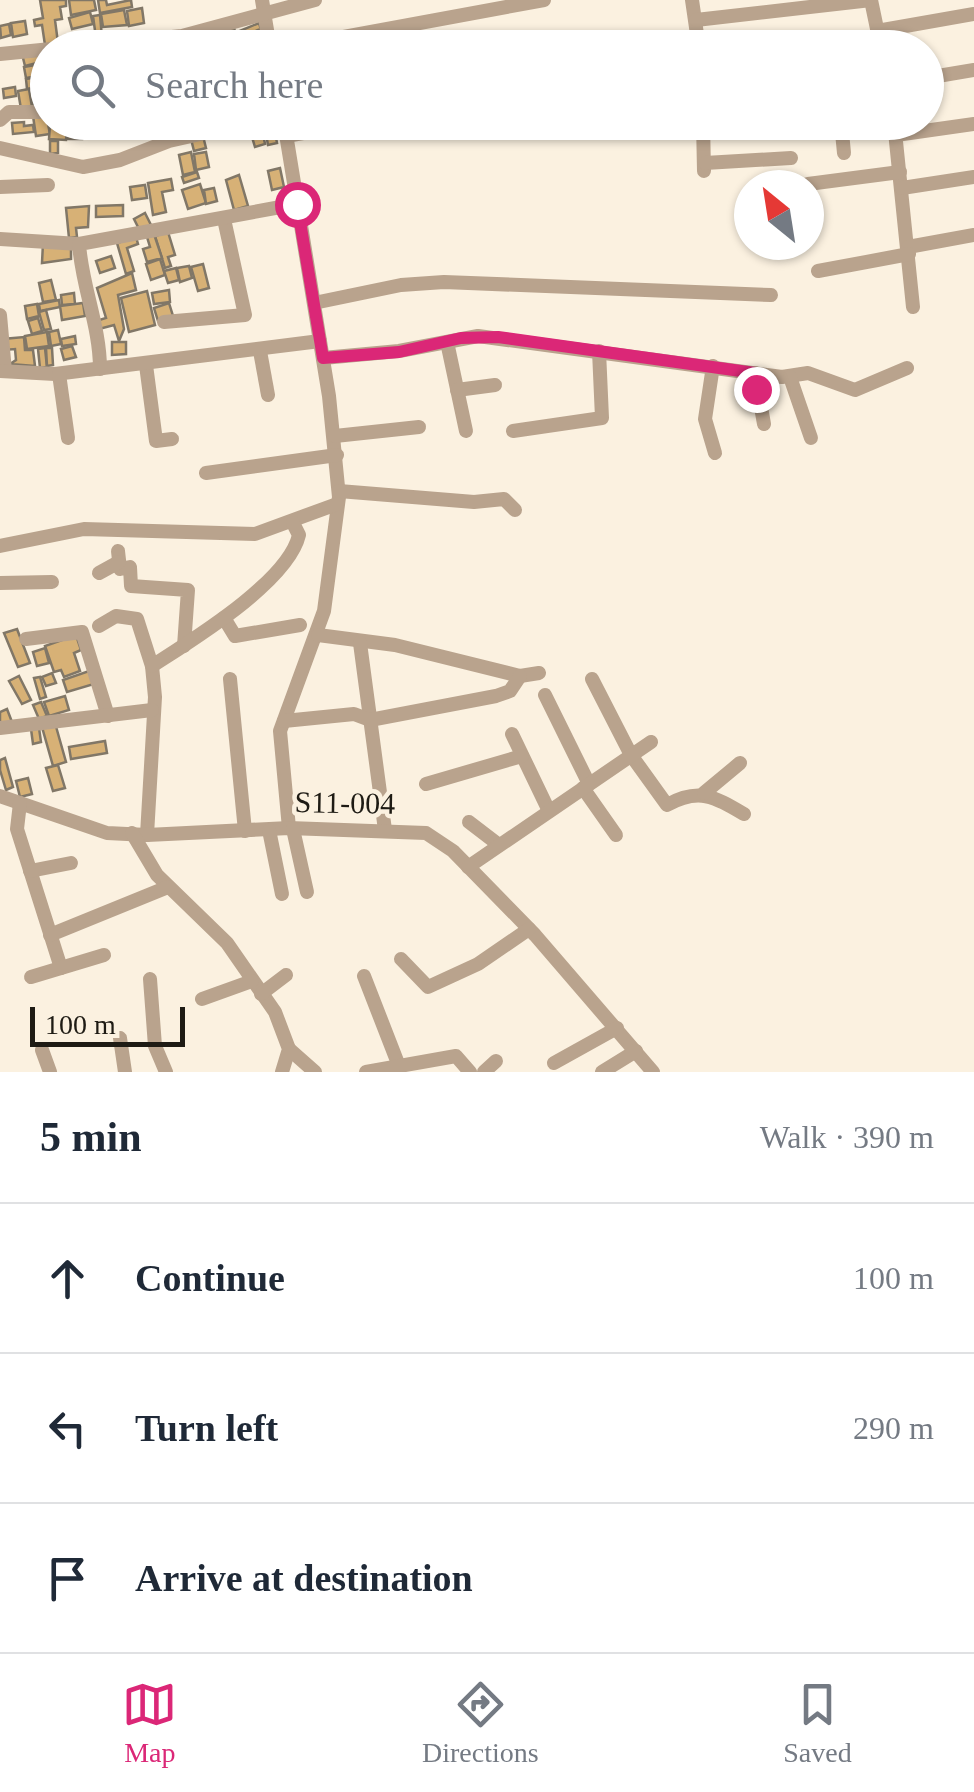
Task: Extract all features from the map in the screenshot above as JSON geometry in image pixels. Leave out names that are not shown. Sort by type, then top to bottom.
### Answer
[{"type":"street","points":[[262,0],[267,30]]},
{"type":"street","points":[[207,30],[315,0]]},
{"type":"street","points":[[382,30],[544,0]]},
{"type":"street","points":[[692,0],[697,30]]},
{"type":"street","points":[[696,20],[870,0],[877,30]]},
{"type":"street","points":[[918,30],[974,14]]},
{"type":"street","points":[[0,54],[30,52]]},
{"type":"street","points":[[944,75],[974,70]]},
{"type":"street","points":[[0,120],[9,112],[30,112]]},
{"type":"street","points":[[944,126],[974,124]]},
{"type":"street","points":[[0,148],[83,168],[120,160],[172,140]]},
{"type":"street","points":[[287,140],[337,455],[338,498],[318,634],[284,721],[280,752],[307,892]]},
{"type":"street","points":[[704,140],[705,167],[790,158]]},
{"type":"street","points":[[843,140],[844,152]]},
{"type":"street","points":[[896,140],[913,307]]},
{"type":"street","points":[[824,182],[900,172]]},
{"type":"street","points":[[902,188],[974,177]]},
{"type":"street","points":[[0,186],[48,185]]},
{"type":"street","points":[[0,239],[79,244],[297,204]]},
{"type":"street","points":[[164,322],[244,315],[224,219]]},
{"type":"street","points":[[818,271],[974,235]]},
{"type":"street","points":[[79,244],[82,282],[100,342],[100,369]]},
{"type":"street","points":[[314,303],[401,285],[444,282],[770,295]]},
{"type":"street","points":[[0,315],[3,371],[59,374],[320,341]]},
{"type":"street","points":[[323,358],[498,337],[790,377],[808,372],[854,390],[907,368]]},
{"type":"street","points":[[447,342],[466,430]]},
{"type":"street","points":[[260,351],[268,395]]},
{"type":"street","points":[[512,431],[602,418],[599,351]]},
{"type":"street","points":[[146,365],[156,441],[172,440]]},
{"type":"street","points":[[714,366],[705,418],[716,454]]},
{"type":"street","points":[[755,373],[764,424]]},
{"type":"street","points":[[59,374],[68,438]]},
{"type":"street","points":[[790,377],[812,438]]},
{"type":"street","points":[[457,390],[495,385]]},
{"type":"street","points":[[335,436],[419,427]]},
{"type":"street","points":[[206,472],[337,455]]},
{"type":"street","points":[[0,546],[84,529],[240,536],[293,523],[338,498],[504,499],[514,510]]},
{"type":"street","points":[[152,666],[251,598],[294,549],[299,535],[293,523]]},
{"type":"street","points":[[98,573],[119,556],[120,569],[130,567],[130,586],[188,590],[184,646]]},
{"type":"street","points":[[0,584],[52,582]]},
{"type":"street","points":[[99,626],[116,616],[136,618],[152,666],[152,710],[140,834],[168,887],[227,943],[274,1012],[289,1050],[316,1072]]},
{"type":"street","points":[[224,618],[236,636],[300,625]]},
{"type":"street","points":[[26,639],[82,632],[108,716]]},
{"type":"street","points":[[318,634],[395,646],[520,676],[540,674]]},
{"type":"street","points":[[360,643],[385,830]]},
{"type":"street","points":[[284,721],[354,714],[370,720],[496,696],[510,691],[520,676]]},
{"type":"street","points":[[230,679],[245,831]]},
{"type":"street","points":[[592,680],[631,756],[668,806],[704,793],[740,763]]},
{"type":"street","points":[[546,695],[586,786],[616,835]]},
{"type":"street","points":[[0,728],[152,710]]},
{"type":"street","points":[[512,734],[549,812]]},
{"type":"street","points":[[468,866],[651,742]]},
{"type":"street","points":[[426,784],[522,756]]},
{"type":"street","points":[[704,793],[744,814]]},
{"type":"street","name":"S11-004","points":[[0,796],[73,824],[140,834],[292,828],[426,834],[468,866],[653,1072]]},
{"type":"street","points":[[20,804],[18,829],[61,968]]},
{"type":"street","points":[[469,822],[500,845]]},
{"type":"street","points":[[269,830],[282,894]]},
{"type":"street","points":[[30,871],[71,863]]},
{"type":"street","points":[[50,935],[168,887]]},
{"type":"street","points":[[401,959],[428,987],[478,964],[528,929]]},
{"type":"street","points":[[31,977],[104,955]]},
{"type":"street","points":[[261,994],[286,975]]},
{"type":"street","points":[[364,976],[399,1066]]},
{"type":"street","points":[[150,979],[155,1046],[166,1072]]},
{"type":"street","points":[[202,999],[252,981]]},
{"type":"street","points":[[554,1063],[617,1028]]},
{"type":"street","points":[[120,1038],[125,1072]]},
{"type":"street","points":[[42,1050],[50,1072]]},
{"type":"street","points":[[282,1072],[289,1050]]},
{"type":"street","points":[[602,1072],[636,1051]]},
{"type":"street","points":[[366,1072],[456,1056],[470,1072]]},
{"type":"building","points":[[40,0],[66,0],[66,6],[60,7],[62,19],[55,20],[56,30],[35,26],[34,20],[43,18]]},
{"type":"building","points":[[69,0],[94,0],[96,10],[71,15]]},
{"type":"building","points":[[98,0],[106,0],[107,5],[131,0],[132,7],[100,13]]},
{"type":"building","points":[[142,8],[144,23],[129,26],[127,11]]},
{"type":"building","points":[[124,10],[127,25],[103,27],[101,14]]},
{"type":"building","points":[[90,12],[93,24],[72,29],[69,18]]},
{"type":"building","points":[[100,15],[101,30],[95,30],[93,16]]},
{"type":"building","points":[[25,21],[27,34],[13,37],[11,23]]},
{"type":"building","points":[[259,23],[261,30],[242,30]]},
{"type":"building","points":[[9,24],[11,35],[1,38],[0,26]]},
{"type":"building","points":[[30,52],[30,65],[25,66],[22,54]]},
{"type":"building","points":[[15,87],[16,96],[4,98],[3,89]]},
{"type":"building","points":[[29,89],[30,107],[21,109],[18,91]]},
{"type":"building","points":[[24,122],[24,126],[30,125],[30,132],[13,134],[12,123]]},
{"type":"building","points":[[191,140],[204,140],[206,148],[194,151]]},
{"type":"building","points":[[50,141],[58,141],[58,153],[50,154]]},
{"type":"building","points":[[191,152],[195,172],[183,175],[179,155]]},
{"type":"building","points":[[206,152],[209,167],[196,170],[194,154]]},
{"type":"building","points":[[280,168],[284,187],[272,190],[268,171]]},
{"type":"building","points":[[197,172],[199,178],[184,183],[182,177]]},
{"type":"building","points":[[239,175],[248,206],[234,210],[226,180]]},
{"type":"building","points":[[171,179],[173,190],[162,192],[166,212],[153,215],[148,183]]},
{"type":"building","points":[[200,184],[206,203],[188,209],[182,190]]},
{"type":"building","points":[[145,185],[147,198],[132,200],[130,187]]},
{"type":"building","points":[[214,188],[217,201],[206,204],[204,190]]},
{"type":"building","points":[[123,205],[123,216],[96,217],[96,206]]},
{"type":"building","points":[[89,206],[88,227],[76,228],[77,237],[69,238],[66,208]]},
{"type":"building","points":[[145,213],[152,227],[141,233],[134,219]]},
{"type":"building","points":[[168,232],[175,255],[168,257],[171,266],[165,268],[155,236]]},
{"type":"building","points":[[154,234],[162,258],[147,262],[143,249],[150,247],[147,237]]},
{"type":"building","points":[[136,237],[138,244],[127,248],[134,271],[126,274],[117,243]]},
{"type":"building","points":[[43,243],[71,244],[71,259],[42,263]]},
{"type":"building","points":[[111,256],[115,268],[100,273],[96,261]]},
{"type":"building","points":[[160,259],[165,275],[151,280],[146,264]]},
{"type":"building","points":[[203,264],[209,288],[198,291],[191,267]]},
{"type":"building","points":[[189,266],[192,278],[180,282],[177,268]]},
{"type":"building","points":[[176,268],[179,280],[168,283],[164,271]]},
{"type":"building","points":[[132,273],[136,290],[118,295],[124,329],[119,341],[114,325],[99,329],[96,321],[106,318],[97,288]]},
{"type":"building","points":[[51,280],[56,300],[43,302],[39,283]]},
{"type":"building","points":[[169,290],[170,302],[154,304],[152,293]]},
{"type":"building","points":[[147,291],[155,325],[129,332],[121,298]]},
{"type":"building","points":[[74,293],[75,304],[62,305],[61,295]]},
{"type":"building","points":[[59,300],[60,307],[40,311],[39,304]]},
{"type":"building","points":[[83,303],[85,316],[62,320],[60,306]]},
{"type":"building","points":[[169,303],[173,316],[158,321],[154,308]]},
{"type":"building","points":[[37,304],[39,316],[27,319],[25,306]]},
{"type":"building","points":[[46,310],[51,329],[44,330],[39,312]]},
{"type":"building","points":[[38,318],[42,331],[32,334],[28,321]]},
{"type":"building","points":[[58,330],[61,344],[51,346],[49,332]]},
{"type":"building","points":[[47,332],[49,346],[27,349],[25,336]]},
{"type":"building","points":[[75,336],[76,344],[62,346],[61,339]]},
{"type":"building","points":[[24,337],[25,350],[33,350],[35,366],[10,364],[16,360],[15,349],[4,350],[3,339]]},
{"type":"building","points":[[112,342],[126,342],[126,354],[112,355]]},
{"type":"building","points":[[72,346],[76,357],[64,360],[61,349]]},
{"type":"building","points":[[45,348],[47,367],[40,368],[38,349]]},
{"type":"building","points":[[46,348],[52,348],[53,365],[47,366]]},
{"type":"building","points":[[17,629],[30,663],[18,667],[4,633]]},
{"type":"building","points":[[76,635],[81,650],[74,653],[80,671],[64,677],[61,670],[54,672],[45,646]]},
{"type":"building","points":[[45,648],[49,663],[37,666],[33,652]]},
{"type":"building","points":[[89,671],[94,684],[67,692],[63,680]]},
{"type":"building","points":[[52,673],[56,683],[46,686],[42,677]]},
{"type":"building","points":[[19,676],[31,700],[22,704],[9,681]]},
{"type":"building","points":[[40,677],[46,697],[40,699],[34,678]]},
{"type":"building","points":[[65,696],[69,710],[49,716],[44,702]]},
{"type":"building","points":[[41,702],[47,716],[39,719],[33,705]]},
{"type":"building","points":[[7,709],[12,722],[0,726],[0,712]]},
{"type":"building","points":[[55,723],[66,762],[53,766],[42,727]]},
{"type":"building","points":[[39,728],[41,742],[33,744],[31,729]]},
{"type":"building","points":[[105,741],[107,753],[71,759],[69,747]]},
{"type":"building","points":[[5,758],[13,787],[6,790],[0,770],[0,760]]},
{"type":"building","points":[[58,765],[65,788],[53,791],[46,768]]},
{"type":"building","points":[[28,778],[32,794],[20,797],[16,781]]},
{"type":"route","points":[[297,204],[323,358],[399,352],[461,338],[498,337],[755,373],[756,389]]}]
